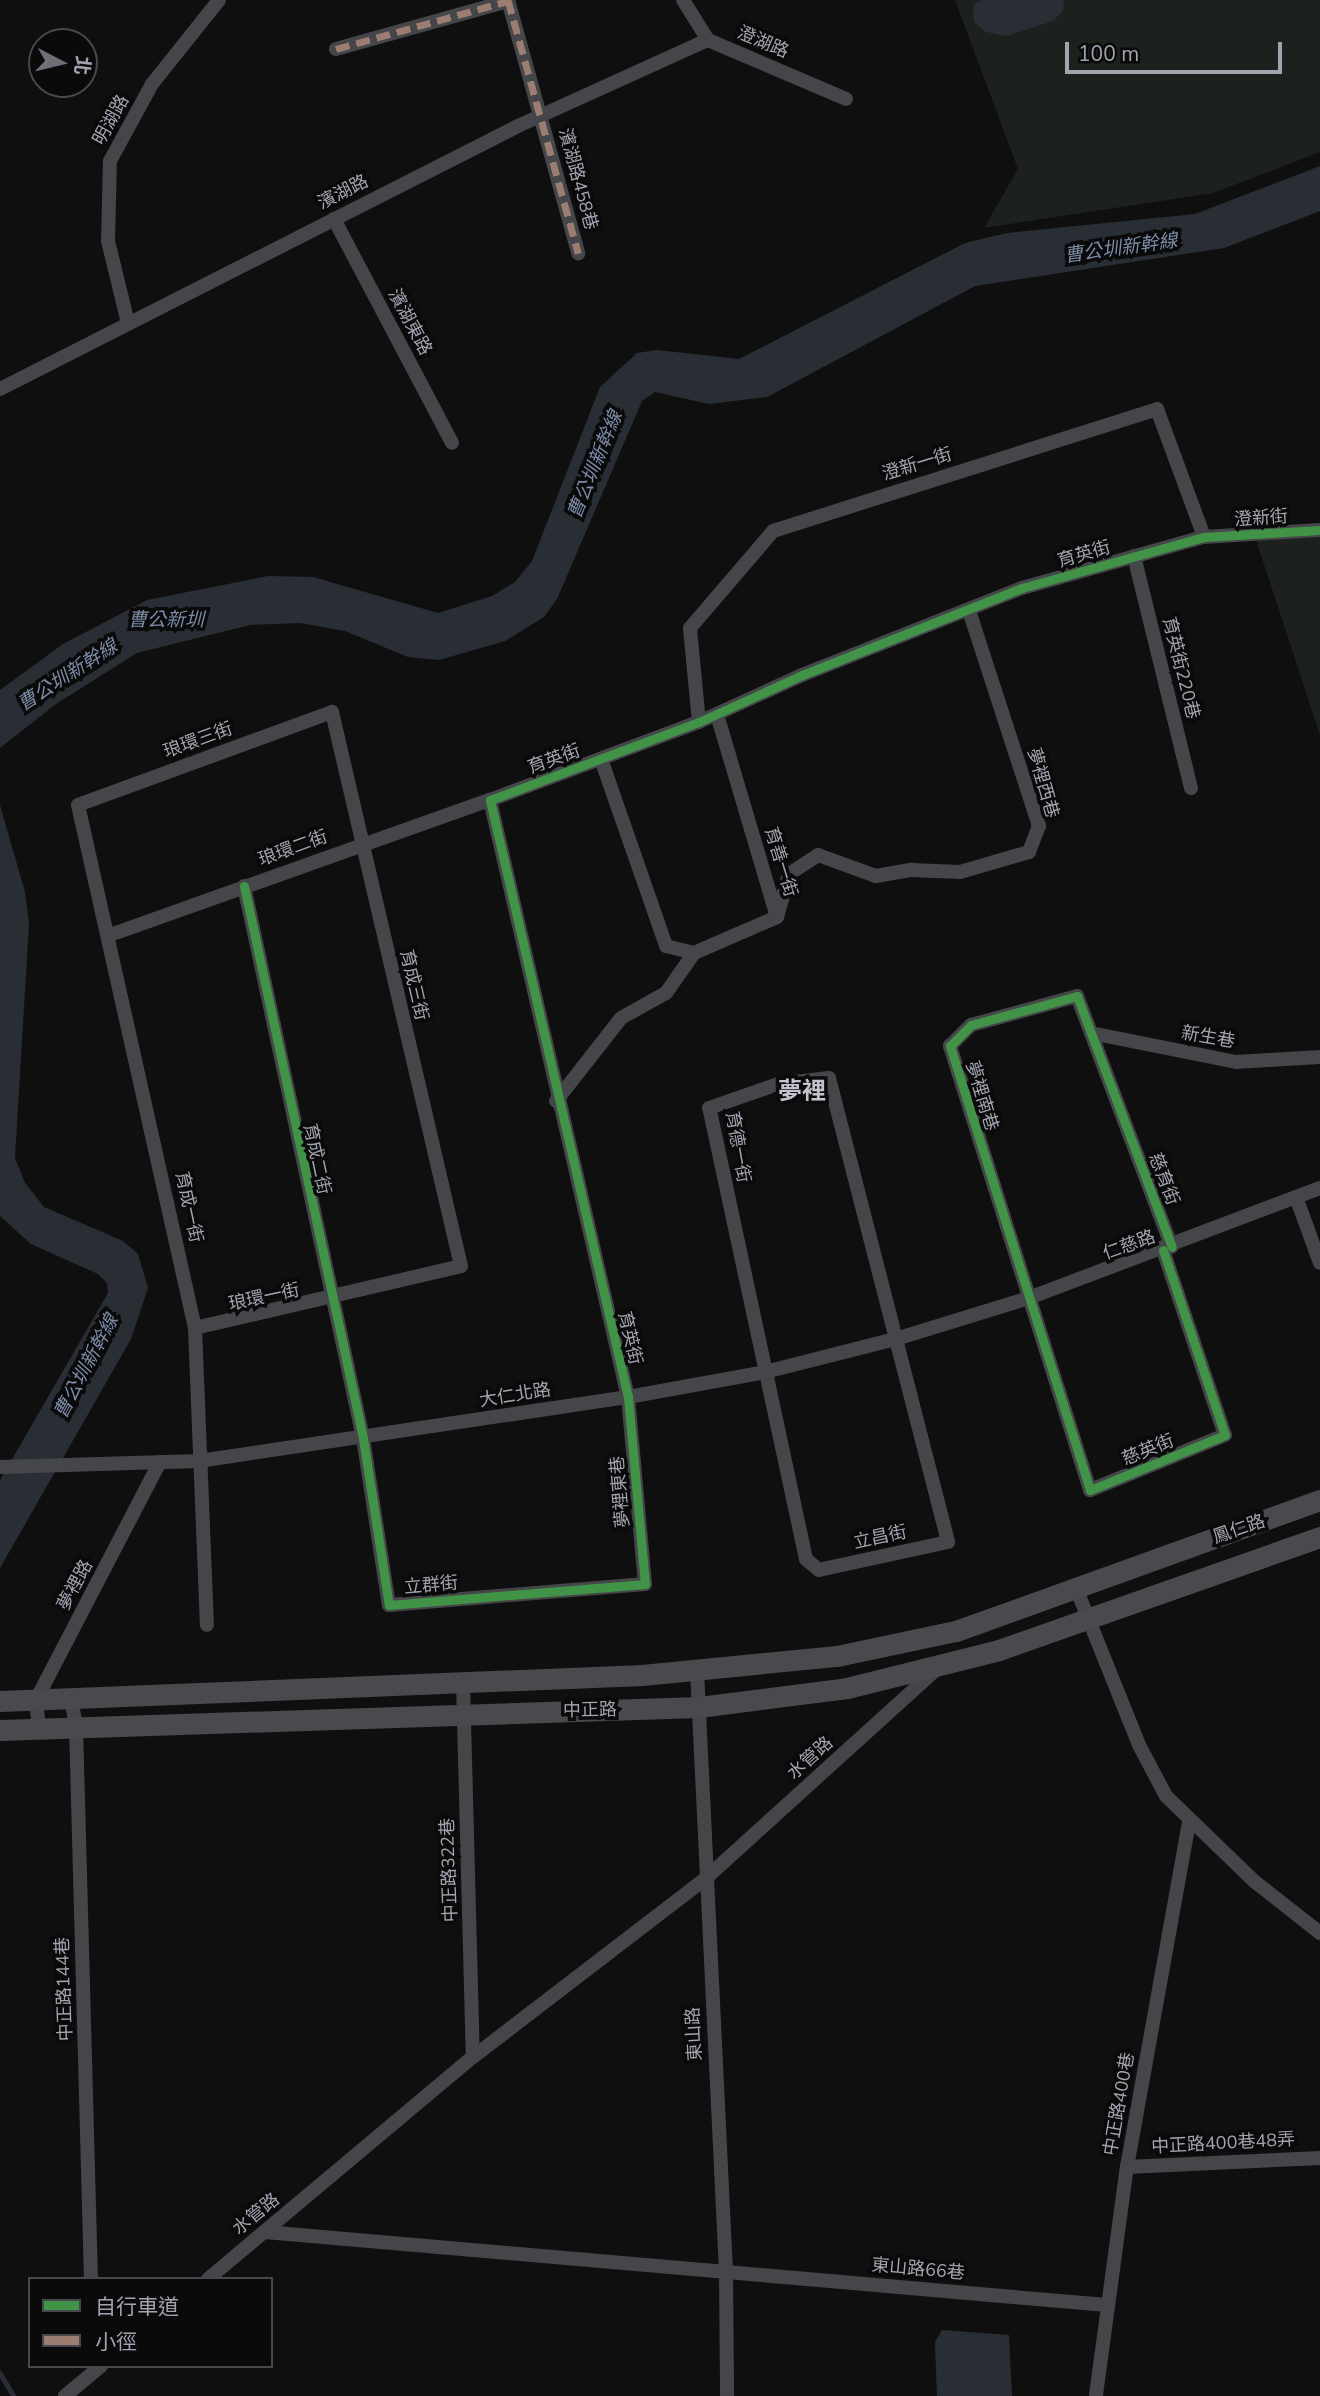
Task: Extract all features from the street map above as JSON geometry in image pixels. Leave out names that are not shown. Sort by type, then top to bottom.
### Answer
[{"type":"main road","name":"鳳仁路","points":[[1158,1558],[1320,1500]]},
{"type":"main road","name":"鳳仁路","points":[[1164,1591],[1320,1536]]},
{"type":"main road","name":"中正路","points":[[0,1701],[697,1670],[837,1656],[957,1631],[1158,1558]]},
{"type":"main road","name":"中正路","points":[[0,1730],[464,1712],[699,1707],[847,1688],[940,1666],[1164,1591]]},
{"type":"street","name":"明湖路","points":[[128,323],[108,241],[110,161],[152,84],[219,0]]},
{"type":"street","points":[[336,49],[508,0]]},
{"type":"street","name":"濱湖路458巷","points":[[508,0],[578,253]]},
{"type":"street","name":"澄湖路","points":[[683,0],[708,40],[846,99]]},
{"type":"street","name":"濱湖路","points":[[0,389],[540,116],[708,40]]},
{"type":"street","name":"濱湖東路","points":[[334,219],[452,443]]},
{"type":"street","name":"澄新一街","points":[[699,722],[690,628],[773,531],[1157,410],[1204,537]]},
{"type":"street","name":"澄新街","points":[[1204,537],[1320,530]]},
{"type":"street","name":"育英街","points":[[628,1397],[556,1101],[490,800],[717,715],[802,675],[1022,587],[1204,537]]},
{"type":"street","name":"育英街220巷","points":[[1134,556],[1191,788]]},
{"type":"street","name":"夢裡西巷","points":[[777,916],[789,874],[818,855],[876,876],[911,870],[960,872],[1029,852],[1039,826],[969,610]]},
{"type":"street","name":"琅環三街","points":[[78,805],[332,712]]},
{"type":"street","name":"育成三街","points":[[332,712],[461,1266]]},
{"type":"street","name":"育善一街","points":[[694,953],[777,916],[717,715]]},
{"type":"street","points":[[556,1101],[621,1018],[666,993],[694,953],[666,946],[601,759]]},
{"type":"street","name":"琅環二街","points":[[110,934],[490,800]]},
{"type":"street","name":"育成一街","points":[[78,805],[110,934],[195,1328],[207,1625]]},
{"type":"street","name":"育成二街","points":[[244,886],[330,1299],[363,1437]]},
{"type":"street","name":"夢裡南巷","points":[[1026,1299],[950,1046],[971,1025],[1077,996],[1125,1123]]},
{"type":"street","name":"新生巷","points":[[1091,1033],[1236,1062],[1320,1058]]},
{"type":"street","name":"育德一街","points":[[765,1372],[709,1108],[778,1084],[829,1078],[899,1338]]},
{"type":"street","name":"慈育街","points":[[1125,1123],[1168,1248]]},
{"type":"street","name":"仁慈路","points":[[1026,1299],[1168,1248],[1320,1188]]},
{"type":"street","points":[[1296,1197],[1320,1263]]},
{"type":"street","name":"慈英街","points":[[1026,1299],[1090,1490],[1225,1435],[1168,1248]]},
{"type":"street","name":"琅環一街","points":[[195,1328],[330,1299],[461,1266]]},
{"type":"street","name":"大仁北路","points":[[2,1467],[199,1461],[628,1397],[765,1372],[899,1338],[1026,1299]]},
{"type":"street","name":"立昌街","points":[[765,1372],[811,1566],[822,1570],[948,1542],[899,1338]]},
{"type":"street","name":"夢裡東巷","points":[[628,1397],[645,1584]]},
{"type":"street","name":"立群街","points":[[363,1437],[389,1605],[645,1584]]},
{"type":"street","name":"夢裡路","points":[[36,1700],[160,1462]]},
{"type":"street","points":[[1076,1588],[1139,1745],[1166,1796],[1189,1822],[1320,1933]]},
{"type":"street","name":"水管路","points":[[210,2277],[473,2057],[705,1879],[940,1666]]},
{"type":"street","name":"東山路","points":[[697,1670],[726,2272],[727,2396]]},
{"type":"street","name":"中正路322巷","points":[[463,1682],[473,2057]]},
{"type":"street","name":"中正路144巷","points":[[71,1698],[76,1727],[91,2277]]},
{"type":"street","points":[[36,1700],[39,1728]]},
{"type":"street","name":"中正路400巷","points":[[1095,2396],[1127,2167],[1189,1822]]},
{"type":"street","name":"中正路400巷48弄","points":[[1127,2167],[1320,2158]]},
{"type":"street","name":"東山路66巷","points":[[265,2232],[1107,2305]]},
{"type":"street","points":[[65,2396],[95,2369]]},
{"type":"street","points":[[1095,2396],[1111,2396]]},
{"type":"shaded area","points":[[955,0],[1320,0],[1320,152],[1213,193],[984,228],[1018,169]]},
{"type":"shaded area","points":[[1320,530],[1320,735],[1254,534]]},
{"type":"water","points":[[981,0],[1064,0],[1063,11],[1053,21],[1007,36],[986,32],[974,22],[973,6]]},
{"type":"water","name":"曹公新圳","points":[[1320,166],[1320,211],[1224,248],[975,286],[767,397],[709,404],[655,392],[642,401],[557,599],[544,617],[505,641],[439,660],[408,657],[345,631],[300,623],[250,625],[137,653],[56,704],[0,748],[0,690],[63,644],[147,600],[268,576],[313,577],[438,613],[492,596],[515,582],[532,561],[600,387],[637,353],[657,350],[739,359],[965,243],[1007,233],[1195,214]]},
{"type":"water","name":"曹公圳新幹線","points":[[0,805],[25,892],[29,924],[15,1158],[25,1183],[44,1207],[123,1241],[138,1254],[148,1288],[131,1339],[0,1568],[0,1480],[108,1293],[107,1283],[98,1274],[31,1244],[0,1216]]},
{"type":"water","points":[[942,2330],[1009,2335],[1012,2396],[937,2396],[935,2342]]},
{"type":"waterway","points":[[0,2373],[14,2396]]},
{"type":"marked path","points":[[508,0],[578,253]]},
{"type":"marked path","points":[[336,49],[508,1]]},
{"type":"cycle path","points":[[244,886],[363,1438],[389,1605],[645,1584],[628,1397],[490,800],[699,722],[802,675],[1022,588],[1204,537],[1320,530]]},
{"type":"cycle path","points":[[1163,1250],[1225,1435],[1090,1490],[950,1046],[971,1025],[1077,996],[1172,1247]]},
{"type":"district","name":"夢裡","points":[[802,1092]]}]
